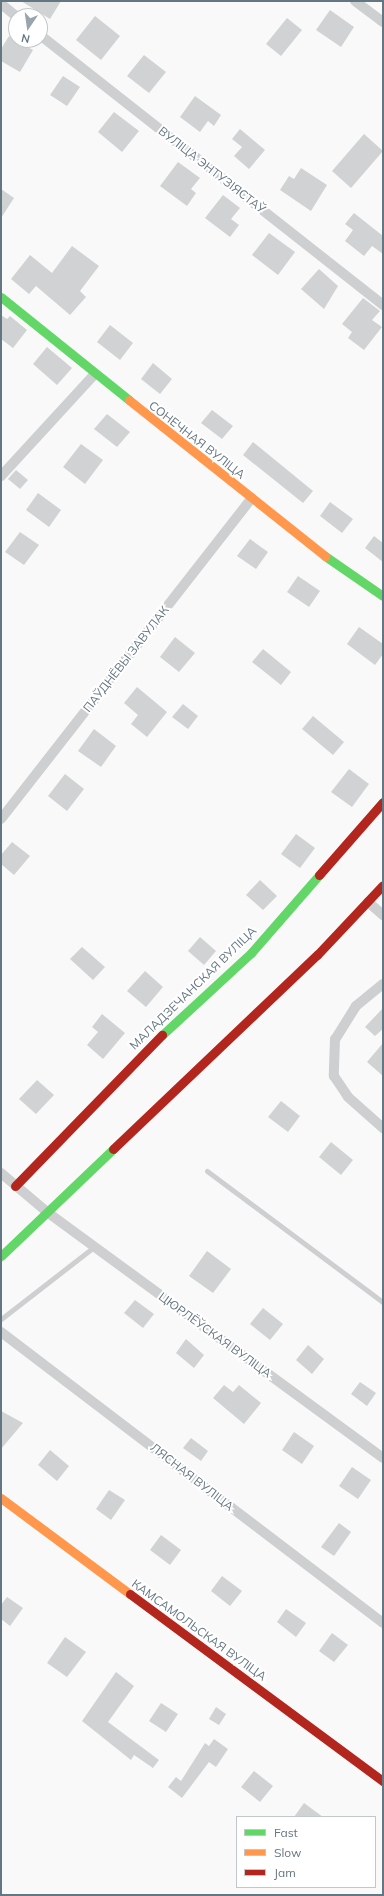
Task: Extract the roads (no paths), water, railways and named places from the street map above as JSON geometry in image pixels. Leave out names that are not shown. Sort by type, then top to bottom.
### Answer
[{"type":"street","points":[[355,1],[383,22]]},
{"type":"street","name":"ВУЛІЦА ЭНТУЗІЯСТАЎ","points":[[48,41],[383,305]]},
{"type":"street","name":"СОНЕЧНАЯ ВУЛІЦА","points":[[1,297],[57,339],[94,375],[252,498],[383,596]]},
{"type":"street","points":[[1,476],[94,375]]},
{"type":"street","name":"ПАЎДНЁВЫ ЗАВУЛАК","points":[[1,820],[252,498]]},
{"type":"street","name":"МАЛАДЗЕЧАНСКАЯ ВУЛІЦА","points":[[15,1186],[135,1060],[250,953],[383,802]]},
{"type":"street","points":[[1,1256],[318,955],[383,885]]},
{"type":"street","points":[[368,902],[383,915]]},
{"type":"street","points":[[383,984],[356,1006],[335,1039],[334,1076],[348,1097],[383,1128]]},
{"type":"street","name":"ЦЮРЛЁЎСКАЯ ВУЛІЦА","points":[[1,1173],[48,1212],[383,1458]]},
{"type":"street","name":"ЛЯСНАЯ ВУЛІЦА","points":[[1,1332],[383,1623]]},
{"type":"street","name":"КАМСАМОЛЬСКАЯ ВУЛІЦА","points":[[1,1498],[383,1780]]},
{"type":"lane","points":[[207,1171],[383,1302]]},
{"type":"lane","points":[[1,1319],[96,1246]]}]
